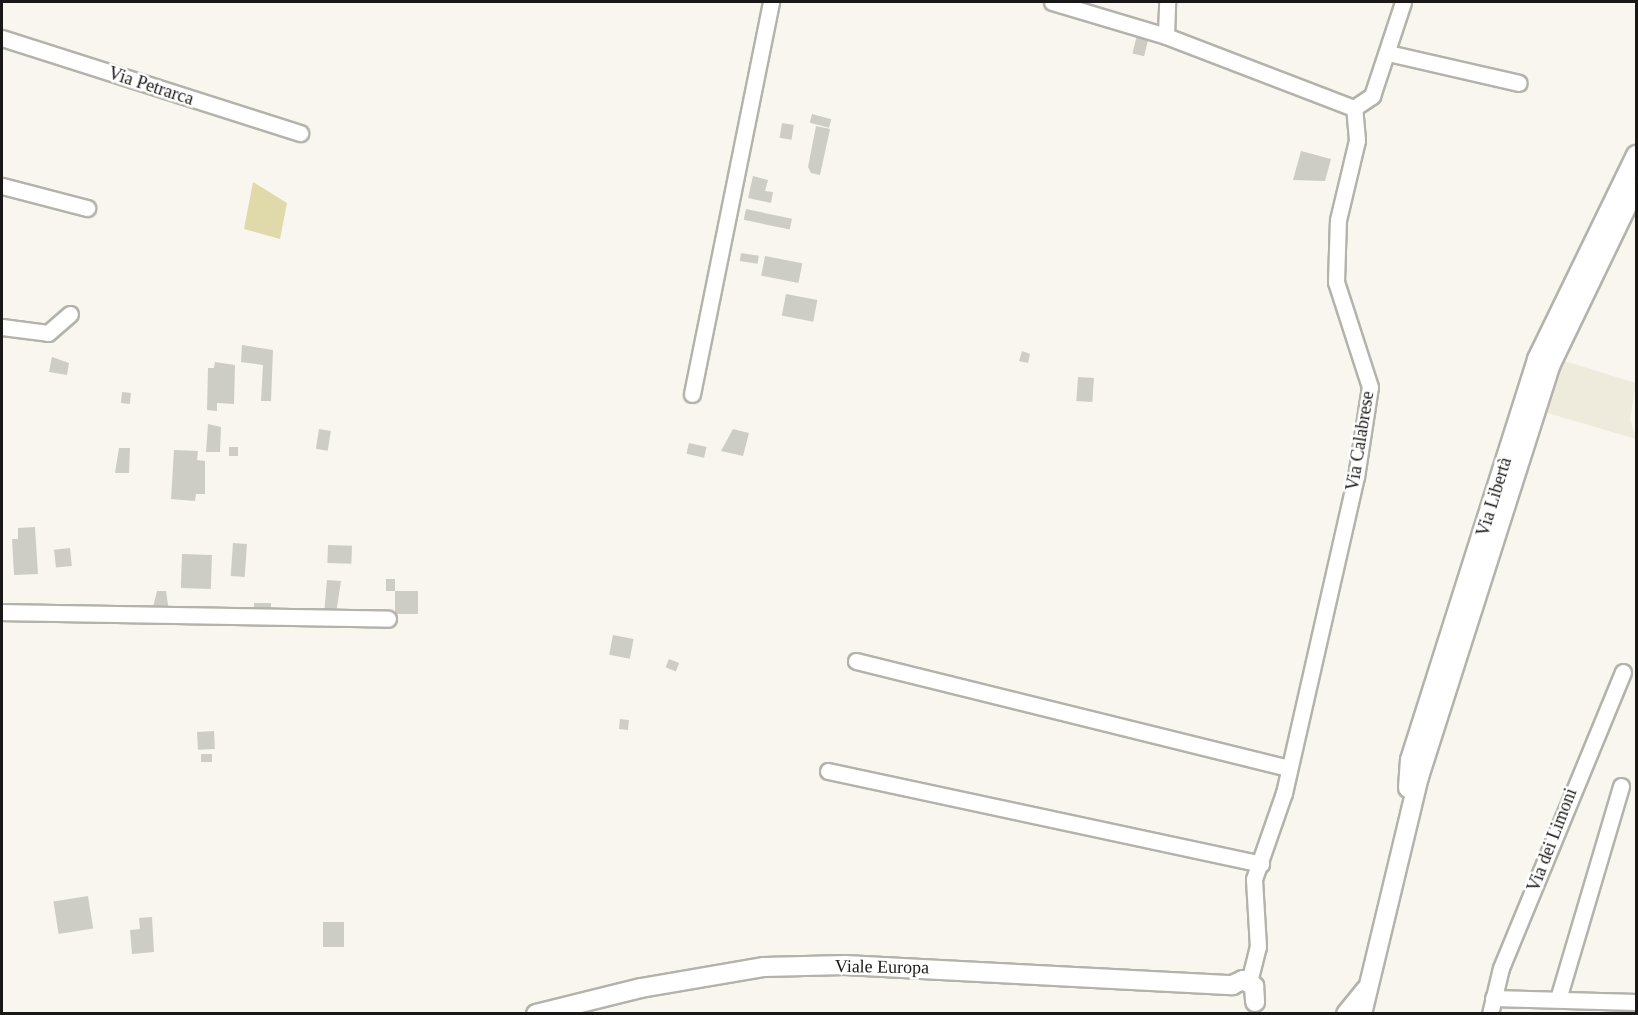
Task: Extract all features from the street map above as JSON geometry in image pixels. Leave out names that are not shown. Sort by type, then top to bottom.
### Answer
[{"type":"street","points":[[692,394],[771,2]]},
{"type":"street","points":[[1052,2],[1166,36],[1354,108],[1372,96],[1403,2]]},
{"type":"street","points":[[1166,36],[1167,2]]},
{"type":"street","name":"Via Petrarca","points":[[2,38],[300,134]]},
{"type":"street","points":[[1388,53],[1519,82]]},
{"type":"street","name":"Via Calabrese","points":[[1236,984],[1258,947],[1254,879],[1277,823],[1356,477],[1370,387],[1336,282],[1338,220],[1357,140],[1354,108]]},
{"type":"street","name":"Via Libertà","points":[[1362,1014],[1401,855],[1410,760],[1456,642],[1544,362],[1636,155]]},
{"type":"street","points":[[2,186],[87,208]]},
{"type":"street","name":"Via Libertà","points":[[1544,362],[1636,186]]},
{"type":"street","points":[[2,327],[48,333],[70,314]]},
{"type":"street","points":[[2,612],[388,619]]},
{"type":"street","points":[[856,661],[1288,768]]},
{"type":"street","name":"Via dei Limoni","points":[[1491,1008],[1569,796],[1623,672]]},
{"type":"street","points":[[828,771],[1261,864]]},
{"type":"street","points":[[1558,999],[1621,786]]},
{"type":"street","name":"Viale Europa","points":[[536,1014],[641,988],[764,967],[905,967],[1236,984]]},
{"type":"street","points":[[1346,1014],[1372,980]]},
{"type":"street","points":[[1236,984],[1257,992],[1259,1008]]},
{"type":"street","points":[[1491,1008],[1558,999],[1636,1002]]},
{"type":"shaded area","points":[[253,182],[287,203],[280,239],[244,229]]},
{"type":"shaded area","points":[[1558,359],[1636,383],[1630,419],[1636,439],[1541,411]]},
{"type":"building","points":[[1137,35],[1149,38],[1144,56],[1132,53]]},
{"type":"building","points":[[812,114],[831,119],[829,128],[810,123]]},
{"type":"building","points":[[782,123],[794,125],[792,140],[780,138]]},
{"type":"building","points":[[816,126],[830,129],[820,175],[811,173],[808,167]]},
{"type":"building","points":[[1301,151],[1331,159],[1325,181],[1293,180]]},
{"type":"building","points":[[753,176],[768,180],[765,191],[773,192],[771,203],[748,198]]},
{"type":"building","points":[[746,209],[792,219],[790,230],[744,220]]},
{"type":"building","points":[[741,253],[759,256],[758,264],[740,261]]},
{"type":"building","points":[[765,256],[802,263],[798,283],[761,276]]},
{"type":"building","points":[[786,294],[817,300],[813,322],[782,316]]},
{"type":"building","points":[[242,345],[273,350],[271,401],[261,401],[263,365],[241,362]]},
{"type":"building","points":[[1022,351],[1030,354],[1028,363],[1019,361]]},
{"type":"building","points":[[52,357],[69,363],[67,375],[49,372]]},
{"type":"building","points":[[215,362],[235,365],[234,404],[217,403],[217,411],[207,410],[208,368],[214,368]]},
{"type":"building","points":[[1078,377],[1094,378],[1092,402],[1076,401]]},
{"type":"building","points":[[122,392],[131,393],[130,404],[121,403]]},
{"type":"building","points":[[208,424],[221,427],[220,452],[206,452]]},
{"type":"building","points":[[319,429],[331,431],[328,451],[316,449]]},
{"type":"building","points":[[733,429],[749,433],[743,456],[721,451]]},
{"type":"building","points":[[689,443],[707,447],[704,458],[687,454]]},
{"type":"building","points":[[229,447],[238,447],[238,456],[229,456]]},
{"type":"building","points":[[119,448],[130,448],[129,473],[115,473]]},
{"type":"building","points":[[174,450],[198,451],[197,460],[205,461],[205,494],[196,494],[195,501],[171,499]]},
{"type":"building","points":[[35,527],[38,574],[14,575],[12,539],[18,539],[18,528]]},
{"type":"building","points":[[233,543],[247,544],[245,577],[231,576]]},
{"type":"building","points":[[328,545],[352,546],[351,564],[327,563]]},
{"type":"building","points":[[70,548],[72,566],[56,568],[54,550]]},
{"type":"building","points":[[182,554],[212,555],[211,589],[181,588]]},
{"type":"building","points":[[386,579],[395,579],[395,591],[386,591]]},
{"type":"building","points":[[327,580],[341,581],[336,614],[324,614]]},
{"type":"building","points":[[157,591],[166,591],[169,612],[152,611]]},
{"type":"building","points":[[395,591],[418,591],[418,614],[395,614]]},
{"type":"building","points":[[254,603],[271,603],[271,612],[254,612]]},
{"type":"building","points":[[613,635],[634,639],[630,659],[609,655]]},
{"type":"building","points":[[669,659],[679,663],[676,671],[666,667]]},
{"type":"building","points":[[620,719],[629,720],[628,730],[619,729]]},
{"type":"building","points":[[214,731],[215,749],[198,750],[197,732]]},
{"type":"building","points":[[201,754],[212,754],[212,762],[201,762]]},
{"type":"building","points":[[88,896],[93,929],[59,934],[53,901]]},
{"type":"building","points":[[152,917],[154,952],[132,954],[130,930],[140,929],[139,918]]},
{"type":"building","points":[[323,922],[344,922],[344,947],[323,947]]}]
